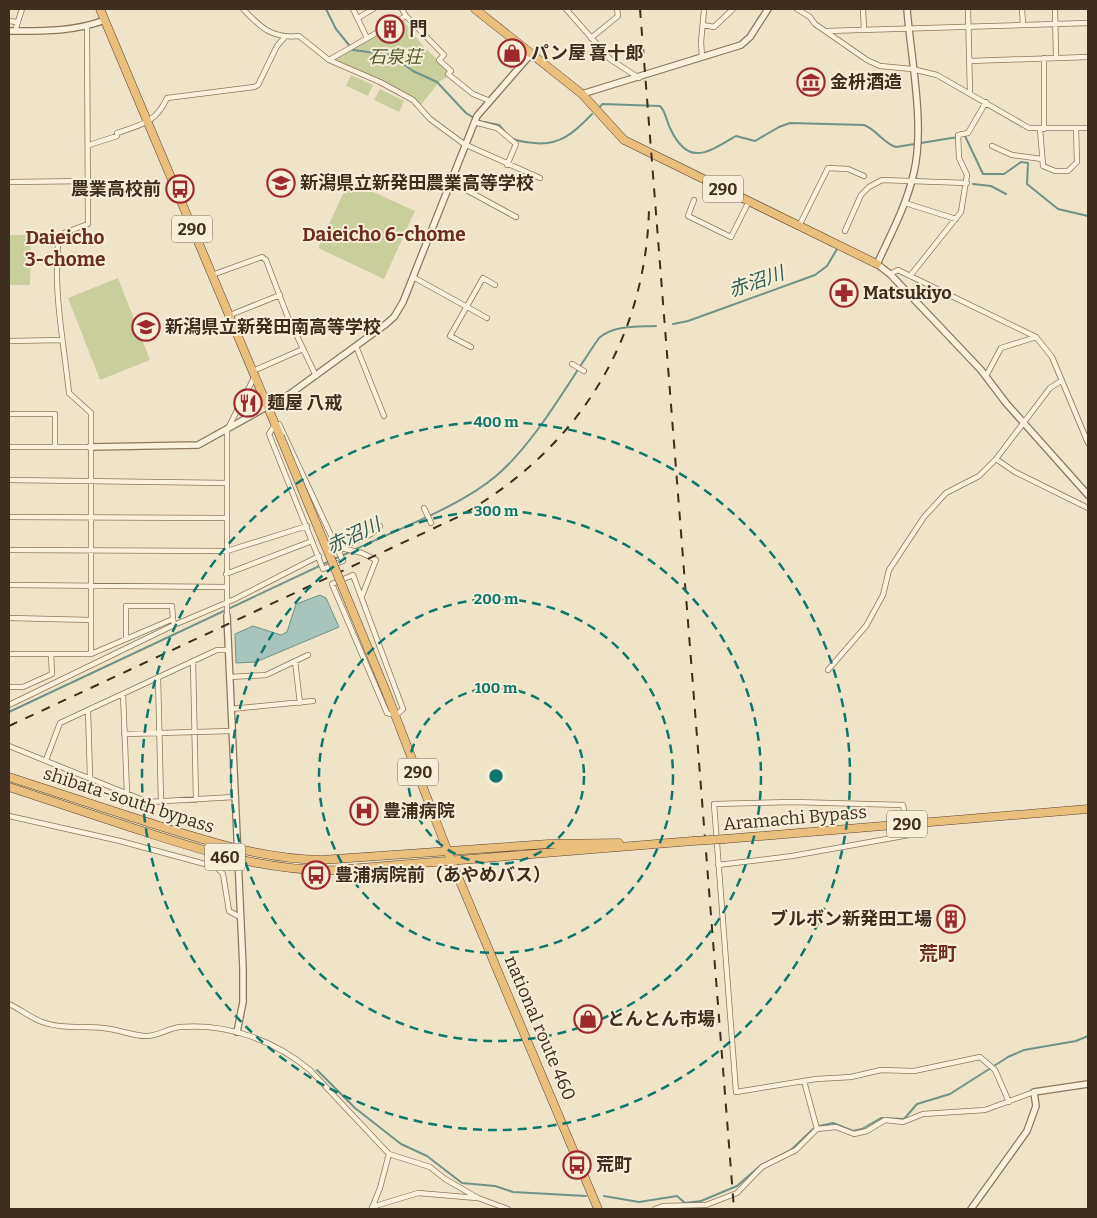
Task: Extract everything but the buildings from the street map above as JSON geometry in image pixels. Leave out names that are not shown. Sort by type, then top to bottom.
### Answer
[{"type":"highway","name":"290","points":[[100,9],[268,406],[396,716],[452,860]]},
{"type":"highway","name":"290","points":[[475,9],[582,94],[624,140],[877,264]]},
{"type":"highway","name":"shibata-south bypass","points":[[9,777],[237,850],[288,858],[321,860],[448,851]]},
{"type":"highway","name":"shibata-south bypass","points":[[9,787],[198,849],[237,860],[283,868],[318,870],[452,860]]},
{"type":"highway","name":"Aramachi Bypass","points":[[452,860],[1088,810]]},
{"type":"highway","name":"Aramachi Bypass","points":[[448,851],[548,844],[654,844]]},
{"type":"highway","name":"national route 460","points":[[452,860],[598,1209]]},
{"type":"street","points":[[22,9],[12,31],[55,32],[87,27],[105,20]]},
{"type":"street","points":[[242,9],[260,26],[284,38],[299,36],[329,60],[380,82],[413,100],[430,119],[464,144],[507,165],[540,178]]},
{"type":"street","points":[[353,9],[367,38]]},
{"type":"street","points":[[358,18],[373,9]]},
{"type":"street","points":[[402,9],[406,16],[444,55],[439,60],[451,71],[448,74],[473,94],[490,101]]},
{"type":"street","points":[[566,9],[610,59],[639,78]]},
{"type":"street","points":[[591,38],[618,16],[617,9]]},
{"type":"street","points":[[703,25],[714,26],[733,9]]},
{"type":"street","points":[[582,94],[741,46],[768,9]]},
{"type":"street","points":[[797,9],[810,17],[815,24],[867,60],[880,66],[912,69],[937,75],[1029,128],[1088,128]]},
{"type":"street","points":[[863,9],[864,30]]},
{"type":"street","points":[[907,9],[919,140],[912,180],[905,203],[877,264],[890,274],[986,376],[1006,403],[1088,495]]},
{"type":"street","points":[[968,9],[970,94]]},
{"type":"street","points":[[1022,9],[1023,25]]},
{"type":"street","points":[[1055,9],[1056,58]]},
{"type":"street","points":[[702,57],[704,10]]},
{"type":"street","points":[[329,60],[406,16]]},
{"type":"street","points":[[9,21],[17,22]]},
{"type":"street","points":[[827,31],[1088,23]]},
{"type":"street","points":[[87,27],[88,224],[64,233],[59,238],[57,256],[62,340],[69,393],[91,413],[91,654]]},
{"type":"street","points":[[89,145],[117,136],[117,133],[158,116],[167,98],[250,88],[258,85],[277,46],[284,38]]},
{"type":"street","points":[[9,447],[198,445],[227,430],[316,376],[356,346],[394,317],[413,277],[475,119],[531,54]]},
{"type":"street","points":[[970,61],[1088,57]]},
{"type":"street","points":[[1044,58],[1043,166],[1055,171],[1068,171],[1074,166],[1077,162],[1076,128]]},
{"type":"street","points":[[910,276],[961,212],[967,175],[959,158],[958,138],[968,133],[986,102]]},
{"type":"street","points":[[475,119],[497,128],[516,144],[507,165]]},
{"type":"street","points":[[992,146],[1012,155],[1029,159],[1042,159]]},
{"type":"street","points":[[799,226],[828,168],[848,169],[864,176]]},
{"type":"street","points":[[845,231],[861,195],[869,187],[882,180],[967,183]]},
{"type":"street","points":[[9,182],[89,181]]},
{"type":"street","points":[[450,181],[516,217]]},
{"type":"street","points":[[694,200],[688,216],[731,237],[749,201]]},
{"type":"street","points":[[905,203],[956,219]]},
{"type":"street","points":[[212,275],[262,257],[266,260],[316,376]]},
{"type":"street","points":[[890,274],[898,270],[1036,337],[1052,357],[1088,443]]},
{"type":"street","points":[[413,277],[487,318]]},
{"type":"street","points":[[471,347],[450,336],[483,278],[495,284]]},
{"type":"street","points":[[230,315],[280,295]]},
{"type":"street","points":[[986,376],[1001,348],[1036,337]]},
{"type":"street","points":[[9,342],[62,340]]},
{"type":"street","points":[[356,346],[384,416]]},
{"type":"street","points":[[237,1032],[243,1002],[226,601],[227,430],[254,374],[303,349]]},
{"type":"street","points":[[572,364],[584,371]]},
{"type":"street","points":[[828,670],[866,626],[883,595],[889,570],[924,517],[946,493],[979,476],[996,459],[1050,388],[1061,380]]},
{"type":"street","points":[[9,414],[55,414],[55,447]]},
{"type":"street","points":[[279,424],[284,430],[339,547],[343,561],[335,566],[323,569],[269,434],[275,425],[279,424]]},
{"type":"street","points":[[996,459],[1015,472],[1088,508]]},
{"type":"street","points":[[9,480],[227,483]]},
{"type":"street","points":[[424,508],[431,523]]},
{"type":"street","points":[[9,517],[227,518]]},
{"type":"street","points":[[9,550],[226,551],[307,526]]},
{"type":"street","points":[[339,547],[371,534],[380,526]]},
{"type":"street","points":[[226,574],[312,540]]},
{"type":"street","points":[[339,547],[362,553],[376,560],[362,596]]},
{"type":"street","points":[[9,705],[174,625],[226,601],[235,599],[318,556]]},
{"type":"street","points":[[353,576],[362,596],[403,709],[396,716],[387,713],[332,584],[353,576]]},
{"type":"street","points":[[9,585],[226,587]]},
{"type":"street","points":[[126,639],[126,606],[172,606],[174,625]]},
{"type":"street","points":[[9,618],[91,620]]},
{"type":"street","points":[[9,654],[91,654],[173,619]]},
{"type":"street","points":[[46,760],[60,723],[217,650],[228,650]]},
{"type":"street","points":[[9,687],[23,687],[52,674],[51,654]]},
{"type":"street","points":[[230,677],[266,675],[308,655]]},
{"type":"street","points":[[193,661],[196,800]]},
{"type":"street","points":[[295,661],[300,703]]},
{"type":"street","points":[[158,677],[161,801]]},
{"type":"street","points":[[122,694],[127,793]]},
{"type":"street","points":[[231,709],[313,701]]},
{"type":"street","points":[[88,710],[90,777]]},
{"type":"street","points":[[124,734],[231,732]]},
{"type":"street","points":[[9,746],[90,777],[148,802],[234,797]]},
{"type":"street","points":[[718,865],[792,856],[909,835],[903,804],[793,802],[714,804],[718,865],[736,1092],[804,1081],[850,1078],[881,1070],[914,1071],[980,1057],[995,1070],[1009,1102]]},
{"type":"street","points":[[9,816],[120,841],[216,867],[223,874],[229,911],[240,917]]},
{"type":"street","points":[[9,1004],[41,1022],[59,1026],[110,1029],[136,1036],[150,1036],[178,1027],[237,1032],[252,1036],[297,1059],[359,1120],[389,1154],[430,1167],[445,1179],[478,1198],[508,1209]]},
{"type":"street","points":[[804,1081],[817,1129]]},
{"type":"street","points":[[655,1209],[663,1206],[706,1205],[737,1193],[762,1167],[796,1150],[817,1129],[836,1127],[854,1134],[867,1131],[885,1120],[903,1122],[915,1115],[985,1110],[1034,1092],[1088,1084]]},
{"type":"street","points":[[970,1209],[1027,1131],[1036,1106],[1034,1092]]},
{"type":"street","points":[[372,1208],[380,1188],[389,1154]]},
{"type":"street","points":[[372,1208],[418,1193],[478,1198]]},
{"type":"green space","name":"石泉荘","points":[[403,20],[423,46],[448,70],[447,77],[440,81],[420,106],[414,100],[331,60]]},
{"type":"green space","points":[[351,75],[373,85],[368,96],[346,86]]},
{"type":"green space","points":[[380,89],[404,101],[399,112],[374,100]]},
{"type":"green space","points":[[349,181],[415,211],[384,279],[318,248]]},
{"type":"green space","points":[[9,235],[31,235],[30,285],[9,285]]},
{"type":"green space","points":[[118,278],[150,360],[100,380],[68,298]]},
{"type":"water","points":[[320,595],[326,598],[339,627],[256,662],[236,663],[235,634],[253,626],[281,635],[287,632],[296,604]]},
{"type":"waterway","points":[[326,9],[336,29],[353,50],[391,55],[413,71],[437,82],[466,113],[479,121],[499,125],[506,133]]},
{"type":"waterway","points":[[600,107],[602,104],[660,106],[677,140],[684,148],[691,152],[699,153],[716,147],[736,136],[755,141],[790,123],[864,125],[873,130],[887,143],[896,147],[958,137]]},
{"type":"waterway","points":[[511,138],[534,143],[559,140],[573,132],[592,114]]},
{"type":"waterway","points":[[965,136],[983,174],[1004,174],[1021,162],[1028,163],[1027,184],[1058,209],[1088,216]]},
{"type":"waterway","name":"赤沼川","points":[[973,184],[991,186],[1006,194]]},
{"type":"waterway","name":"赤沼川","points":[[673,324],[688,321],[815,275],[827,266],[837,249]]},
{"type":"waterway","name":"赤沼川","points":[[354,550],[447,507],[482,487],[511,462],[525,446],[599,338],[618,329],[656,326]]},
{"type":"waterway","name":"赤沼川","points":[[334,559],[350,552]]},
{"type":"waterway","name":"赤沼川","points":[[9,712],[330,561]]},
{"type":"waterway","points":[[819,1126],[833,1123],[853,1131],[862,1129],[881,1118],[904,1119],[917,1104],[950,1094],[1008,1057],[1024,1050],[1076,1041],[1088,1036]]},
{"type":"waterway","points":[[317,1070],[355,1108],[401,1144],[427,1156],[462,1183],[495,1186],[513,1192],[586,1196]]},
{"type":"waterway","points":[[604,1196],[639,1202],[677,1196],[685,1203],[701,1201],[737,1186],[761,1165],[791,1150],[813,1129]]},
{"type":"railway","points":[[640,9],[734,1209]]},
{"type":"railway","points":[[9,726],[458,517],[499,491],[536,461],[568,427],[596,390],[617,349],[634,306],[644,259],[649,210]]},
{"type":"place","name":"門","points":[[390,29]]},
{"type":"place","name":"パン屋 喜十郎","points":[[512,53]]},
{"type":"place","name":"金枡酒造","points":[[811,82]]},
{"type":"place","name":"新潟県立新発田農業高等学校","points":[[281,183]]},
{"type":"place","name":"農業高校前","points":[[180,189]]},
{"type":"place","name":"Matsukiyo","points":[[844,293]]},
{"type":"place","name":"新潟県立新発田南高等学校","points":[[146,327]]},
{"type":"place","name":"麺屋 八戒","points":[[248,403]]},
{"type":"place","name":"豊浦病院","points":[[364,811]]},
{"type":"place","name":"豊浦病院前（あやめバス）","points":[[316,875]]},
{"type":"place","name":"ブルボン新発田工場","points":[[951,919]]},
{"type":"place","name":"とんとん市場","points":[[588,1019]]},
{"type":"place","name":"荒町","points":[[577,1165]]},
{"type":"district","name":"Daieicho 6-chome","points":[[384,234]]},
{"type":"district","name":"Daieicho 3-chome","points":[[65,248]]},
{"type":"district","name":"荒町","points":[[938,953]]}]
